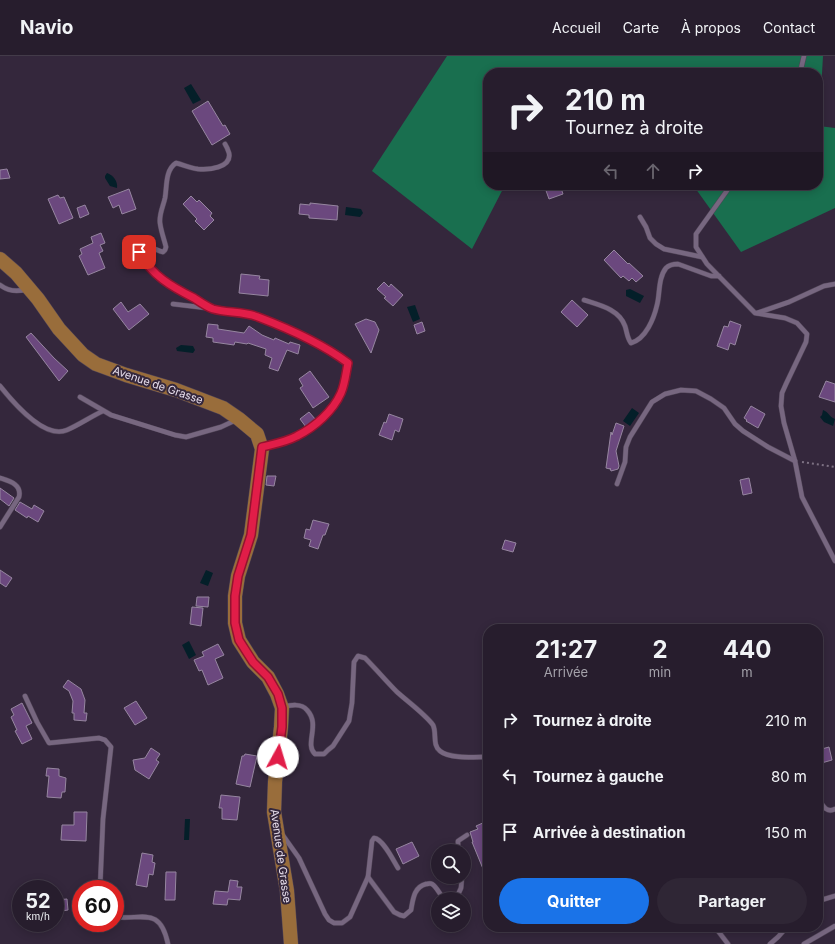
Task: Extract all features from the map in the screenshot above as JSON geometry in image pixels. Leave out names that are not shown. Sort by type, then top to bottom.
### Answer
[{"type":"main road","name":"Avenue de Grasse","points":[[0,259],[16,273],[30,289],[70,341],[83,355],[96,364],[176,390],[223,408],[239,418],[257,434],[262,447],[251,535],[238,576],[235,596],[235,623],[239,640],[253,662],[268,677],[278,694],[282,708],[275,782],[274,812],[288,891],[291,944]]},
{"type":"lane","points":[[801,68],[804,56]]},
{"type":"lane","points":[[213,308],[175,288],[156,275],[144,261],[139,252],[140,248],[144,246],[148,246],[163,252],[165,250],[166,247],[160,224],[160,216],[165,198],[168,177],[174,165],[176,163],[199,169],[213,169],[221,167],[229,157],[229,152],[225,144]]},
{"type":"lane","points":[[727,190],[696,234],[696,247],[707,264],[755,313],[785,318],[797,323],[807,334],[806,342],[782,393],[781,406],[784,423],[795,461],[802,498],[835,561]]},
{"type":"lane","points":[[640,217],[650,238],[656,244],[664,249],[702,257]]},
{"type":"lane","points":[[584,300],[613,310],[625,324],[628,339],[631,343],[642,337],[649,324],[657,306],[663,275],[667,268],[672,264],[678,264],[712,276],[719,276]]},
{"type":"lane","points":[[755,313],[789,302],[824,286],[835,284]]},
{"type":"lane","points":[[0,285],[4,289],[13,291],[30,289]]},
{"type":"lane","points":[[173,304],[213,308],[256,316],[285,328],[330,351],[348,363],[342,392],[335,405],[322,419],[298,436],[262,447]]},
{"type":"lane","points":[[0,386],[22,411],[39,425],[54,431],[65,431],[102,411]]},
{"type":"lane","points":[[617,484],[625,462],[626,447],[630,437],[652,402],[664,394],[681,390],[696,391],[711,399],[724,408],[735,424],[743,431],[768,447],[795,461]]},
{"type":"lane","points":[[80,398],[111,415],[160,431],[186,437],[221,427],[239,418]]},
{"type":"lane","points":[[0,478],[16,485],[19,488],[20,493],[0,527]]},
{"type":"lane","points":[[282,708],[298,705],[304,707],[308,711],[314,722],[311,746],[312,751],[315,754],[324,754],[333,746],[349,721],[352,702],[354,662],[358,656],[362,656],[433,726],[436,746],[439,751],[452,756],[483,757]]},
{"type":"lane","points":[[25,696],[49,743],[99,738],[105,740],[111,747],[103,819],[100,880]]},
{"type":"lane","points":[[823,805],[828,810],[835,809]]},
{"type":"lane","points":[[276,826],[299,858],[329,920],[334,923],[342,922],[350,917],[368,877],[372,841],[374,838],[378,839],[382,843],[398,868]]},
{"type":"lane","points":[[458,844],[458,841],[467,835]]},
{"type":"lane","points":[[368,877],[394,912],[404,916],[412,910],[414,896],[417,889],[421,886],[428,883],[433,885],[438,892]]},
{"type":"lane","points":[[823,900],[835,896]]},
{"type":"lane","points":[[124,917],[146,916],[159,922],[168,944]]},
{"type":"lane","points":[[804,944],[835,926]]},
{"type":"lane","points":[[719,932],[728,944]]},
{"type":"lane","points":[[770,944],[782,932]]},
{"type":"path","points":[[795,461],[835,467]]},
{"type":"green space","points":[[447,56],[823,56],[822,68],[483,68],[483,190],[502,190],[472,249],[372,171]]},
{"type":"green space","points":[[823,126],[835,128],[835,208],[741,252],[697,190],[823,190]]},
{"type":"water","points":[[191,84],[201,100],[193,104],[184,88]]},
{"type":"water","points":[[107,173],[115,179],[117,188],[110,186],[105,178]]},
{"type":"water","points":[[346,207],[361,209],[363,213],[360,217],[345,215]]},
{"type":"water","points":[[630,289],[644,296],[640,303],[626,296],[626,290]]},
{"type":"water","points":[[415,305],[420,319],[413,322],[407,307]]},
{"type":"water","points":[[181,345],[193,346],[195,350],[193,353],[177,351],[176,348]]},
{"type":"water","points":[[632,408],[639,413],[630,426],[623,421]]},
{"type":"water","points":[[823,410],[835,419],[833,426],[824,422],[820,417]]},
{"type":"water","points":[[206,570],[213,573],[208,586],[200,583]]},
{"type":"water","points":[[189,641],[196,655],[189,659],[182,645]]},
{"type":"water","points":[[185,819],[190,819],[189,840],[184,840]]},
{"type":"building","points":[[208,101],[223,126],[225,125],[230,134],[212,145],[192,111]]},
{"type":"building","points":[[7,169],[10,178],[0,179],[0,170]]},
{"type":"building","points":[[129,189],[136,209],[122,214],[119,205],[113,208],[108,197]]},
{"type":"building","points":[[546,190],[562,190],[563,194],[549,199]]},
{"type":"building","points":[[58,195],[60,198],[64,197],[73,218],[59,224],[48,199]]},
{"type":"building","points":[[191,196],[197,202],[199,200],[212,213],[210,216],[214,220],[204,230],[195,221],[197,219],[183,204]]},
{"type":"building","points":[[310,203],[338,206],[337,220],[309,218],[309,215],[299,214],[300,204],[310,205]]},
{"type":"building","points":[[85,205],[89,214],[80,218],[77,208]]},
{"type":"building","points":[[101,233],[105,243],[100,245],[103,251],[99,253],[105,268],[88,275],[79,256],[82,254],[80,249],[93,243],[91,237]]},
{"type":"building","points":[[614,250],[643,276],[636,282],[632,278],[629,281],[623,276],[621,278],[604,260]]},
{"type":"building","points":[[241,274],[260,276],[259,279],[269,280],[268,296],[239,293]]},
{"type":"building","points":[[384,282],[389,287],[391,284],[403,295],[393,306],[377,289]]},
{"type":"building","points":[[572,300],[588,315],[577,327],[561,312]]},
{"type":"building","points":[[121,302],[128,312],[140,304],[149,314],[129,330],[113,309]]},
{"type":"building","points":[[366,319],[375,322],[379,330],[371,353],[355,324]]},
{"type":"building","points":[[730,321],[741,325],[735,345],[730,343],[728,350],[717,346],[724,326],[728,327]]},
{"type":"building","points":[[422,322],[425,331],[417,334],[414,325]]},
{"type":"building","points":[[208,324],[218,325],[218,329],[244,333],[249,326],[262,335],[274,340],[275,338],[289,344],[290,342],[300,345],[298,354],[287,350],[278,371],[269,368],[272,358],[265,355],[266,349],[248,343],[235,342],[234,345],[213,342],[213,338],[206,337]]},
{"type":"building","points":[[31,333],[68,371],[59,381],[26,337]]},
{"type":"building","points":[[310,371],[329,397],[313,408],[300,388],[303,386],[299,379]]},
{"type":"building","points":[[826,381],[835,384],[835,402],[819,397]]},
{"type":"building","points":[[751,406],[765,414],[758,428],[746,421],[747,420],[744,418]]},
{"type":"building","points":[[309,412],[316,420],[306,427],[300,419]]},
{"type":"building","points":[[389,414],[403,419],[399,432],[395,430],[392,440],[379,435]]},
{"type":"building","points":[[616,423],[624,426],[616,451],[619,466],[618,469],[611,471],[610,468],[606,468],[611,432],[612,435]]},
{"type":"building","points":[[267,476],[276,476],[274,486],[266,485]]},
{"type":"building","points":[[749,478],[752,493],[743,495],[740,480]]},
{"type":"building","points":[[0,488],[14,498],[9,506],[0,499]]},
{"type":"building","points":[[20,502],[32,509],[34,505],[44,511],[38,522],[28,516],[27,518],[15,510]]},
{"type":"building","points":[[313,520],[329,524],[318,549],[309,546],[311,540],[304,538],[306,529],[310,530]]},
{"type":"building","points":[[505,540],[516,543],[513,552],[502,549]]},
{"type":"building","points":[[0,570],[12,578],[6,587],[0,583]]},
{"type":"building","points":[[197,597],[209,597],[208,607],[196,606]]},
{"type":"building","points":[[192,607],[203,608],[201,626],[190,624]]},
{"type":"building","points":[[218,644],[224,655],[215,659],[223,678],[208,685],[202,670],[199,671],[194,660],[204,656],[202,652]]},
{"type":"building","points":[[68,680],[81,689],[85,700],[84,713],[87,713],[86,721],[74,720],[74,713],[72,713],[73,701],[69,691],[63,687]]},
{"type":"building","points":[[136,701],[147,718],[135,725],[124,708]]},
{"type":"building","points":[[22,703],[32,723],[26,726],[32,739],[22,744],[15,731],[17,730],[11,717],[14,715],[11,709]]},
{"type":"building","points":[[829,747],[832,760],[823,763],[823,749]]},
{"type":"building","points":[[151,748],[160,754],[156,760],[159,762],[149,779],[135,770],[133,760],[145,758]]},
{"type":"building","points":[[245,754],[257,756],[250,787],[236,784],[242,756]]},
{"type":"building","points":[[47,768],[59,769],[59,776],[66,778],[65,792],[62,792],[61,798],[47,797],[49,776],[46,776]]},
{"type":"building","points":[[221,795],[240,797],[237,820],[222,819],[222,808],[219,808]]},
{"type":"building","points":[[74,812],[87,812],[86,841],[61,840],[62,825],[74,825]]},
{"type":"building","points":[[483,823],[483,869],[472,842],[470,832],[478,829],[476,826]]},
{"type":"building","points":[[412,842],[419,856],[403,864],[396,849]]},
{"type":"building","points":[[142,853],[153,855],[152,862],[155,863],[153,875],[149,874],[147,887],[136,885]]},
{"type":"building","points":[[166,872],[176,872],[175,900],[165,900]]},
{"type":"building","points":[[230,880],[238,881],[237,887],[242,887],[240,900],[228,899],[227,905],[213,904],[215,891],[228,892]]},
{"type":"building","points":[[64,899],[67,899],[68,910],[64,911]]},
{"type":"route","points":[[139,252],[144,261],[156,275],[175,288],[213,308],[256,316],[285,328],[336,354],[348,363],[342,392],[335,405],[322,419],[298,436],[262,447],[251,535],[238,576],[235,596],[235,623],[239,640],[253,662],[268,677],[278,694],[282,708],[282,727],[278,757]]}]
